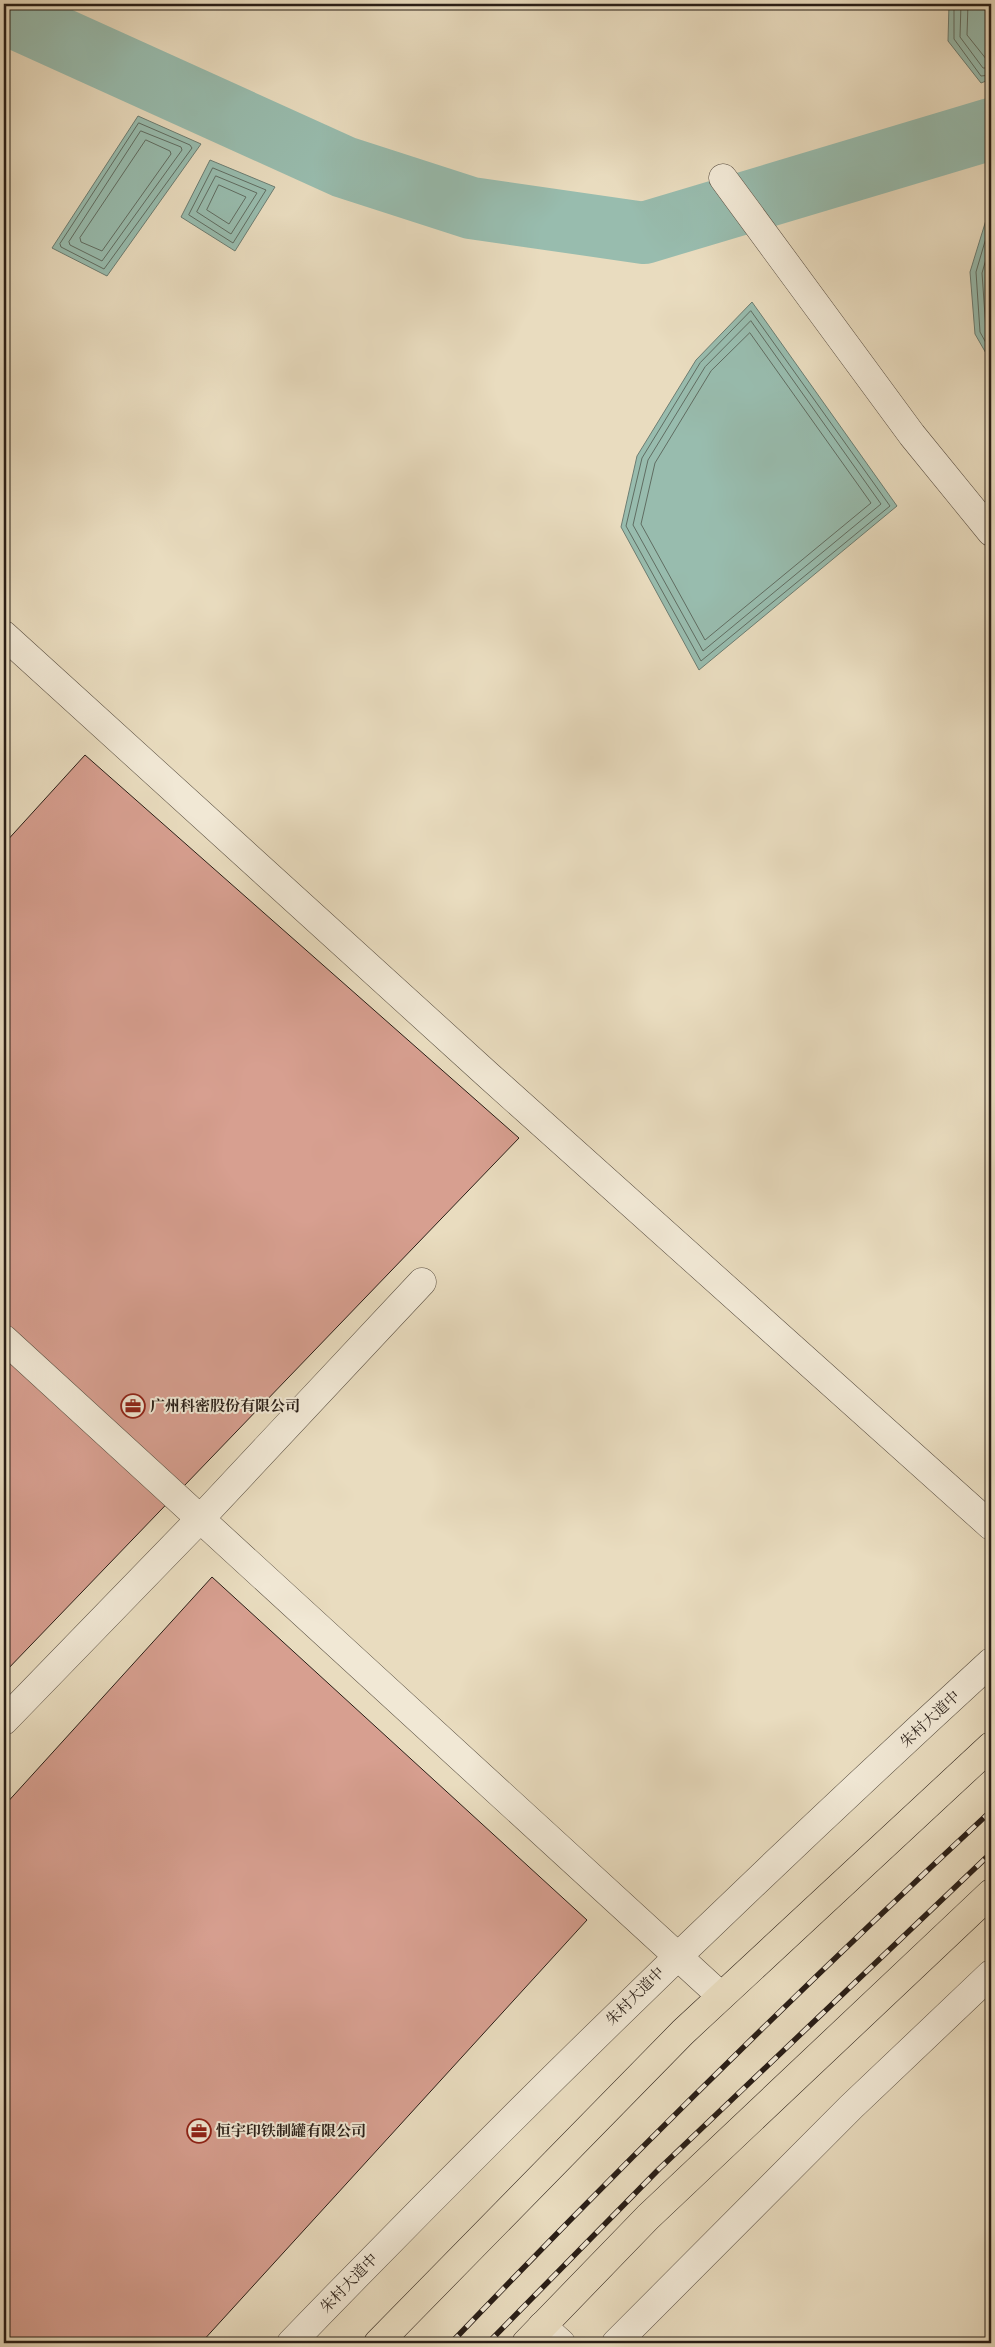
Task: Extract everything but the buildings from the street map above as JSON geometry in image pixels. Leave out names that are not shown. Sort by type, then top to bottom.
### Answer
[{"type":"highway","points":[[378,2343],[721,1996],[991,1746]]},
{"type":"highway","points":[[543,2338],[648,2217],[991,1893]]},
{"type":"street","points":[[723,178],[912,435],[991,532]]},
{"type":"street","points":[[4,635],[489,1076],[991,1526]]},
{"type":"street","points":[[4,1721],[200,1519],[422,1282]]},
{"type":"street","points":[[4,1339],[721,1996]]},
{"type":"street","name":"朱村大道中","points":[[291,2343],[512,2118],[676,1955],[991,1662]]},
{"type":"street","points":[[616,2343],[851,2107],[991,1974]]},
{"type":"water","points":[[949,4],[991,4],[991,79],[981,83],[948,41]]},
{"type":"water","points":[[138,116],[201,144],[107,276],[52,248]]},
{"type":"water","points":[[210,160],[275,187],[235,251],[181,217]]},
{"type":"water","points":[[991,204],[991,362],[975,334],[970,272]]},
{"type":"water","points":[[752,302],[897,506],[699,670],[621,527],[637,456],[696,360]]},
{"type":"waterway","points":[[4,13],[344,167],[471,208],[644,233],[991,129]]},
{"type":"railway","points":[[451,2343],[717,2073],[991,1811]]},
{"type":"railway","points":[[488,2343],[659,2169],[991,1853]]},
{"type":"place","name":"广州科密股份有限公司","points":[[133,1406]]},
{"type":"place","name":"恒宇印铁制罐有限公司","points":[[199,2131]]}]
